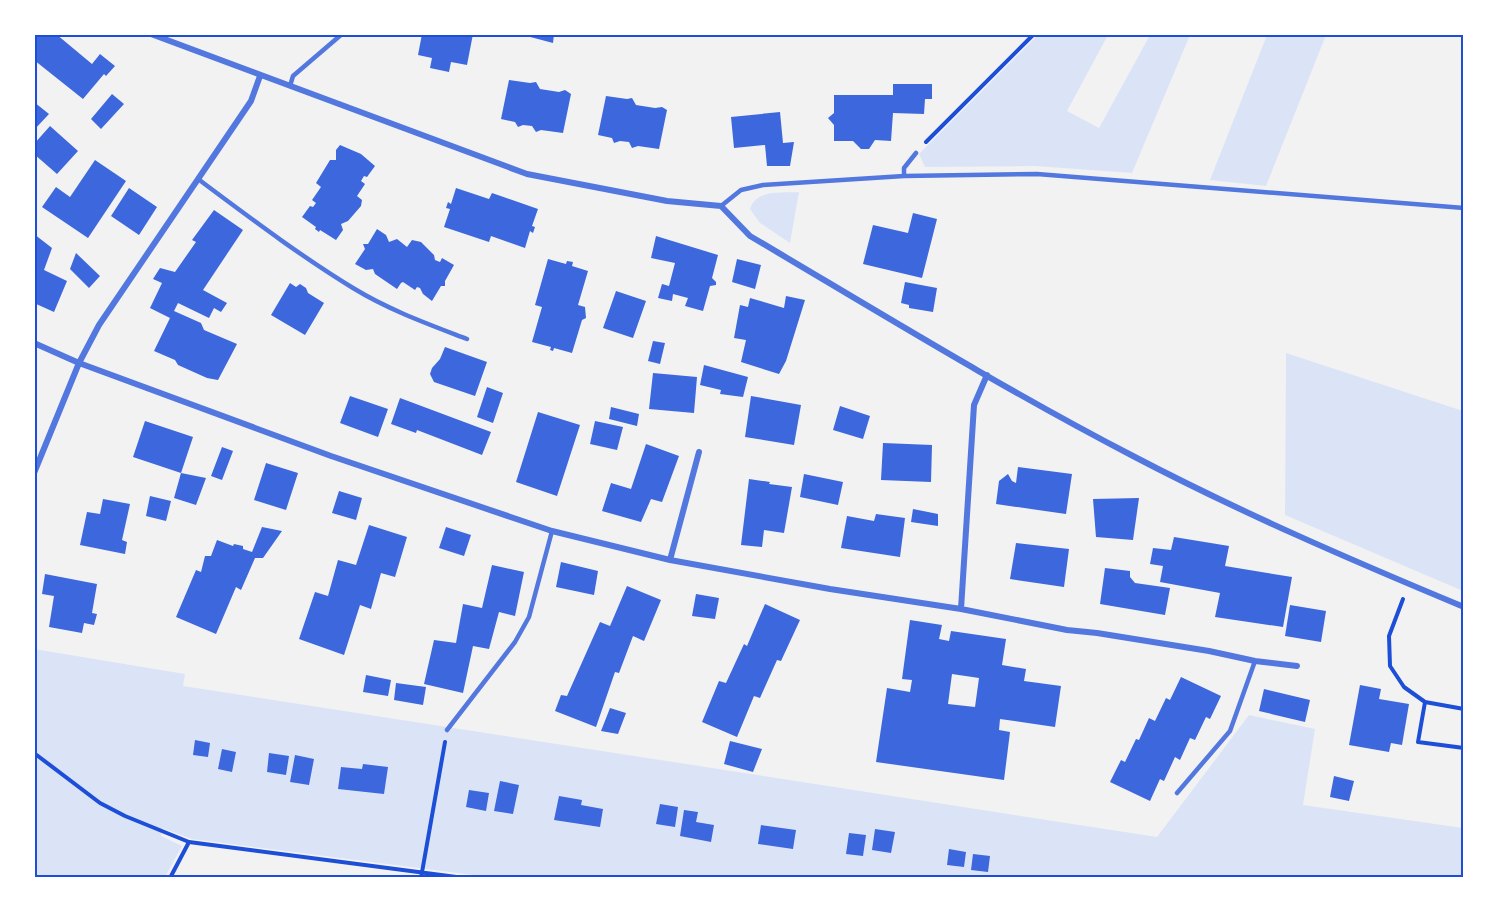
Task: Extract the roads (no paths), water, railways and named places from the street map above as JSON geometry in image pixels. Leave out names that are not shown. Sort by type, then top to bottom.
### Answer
[{"type":"street","points":[[151,34],[527,174],[667,201],[721,206],[750,236],[987,375],[1154,466],[1283,530],[1464,607]]},
{"type":"street","points":[[34,473],[79,363],[99,325],[251,101],[260,76]]},
{"type":"street","points":[[34,343],[79,363],[331,456],[552,531],[670,560],[830,589],[961,609],[1067,630],[1209,651],[1255,661],[1297,666]]},
{"type":"street","points":[[961,609],[974,405],[987,375]]},
{"type":"street","points":[[670,560],[699,452]]},
{"type":"lane","points":[[289,87],[293,76],[342,34]]},
{"type":"lane","points":[[903,176],[904,168],[916,153]]},
{"type":"lane","points":[[721,206],[741,190],[763,186],[903,176],[1037,174],[1464,208]]},
{"type":"lane","points":[[198,179],[264,228],[354,289],[400,313],[467,339]]},
{"type":"lane","points":[[447,730],[515,642],[529,617],[552,531]]},
{"type":"lane","points":[[1177,793],[1230,730],[1255,661]]}]
